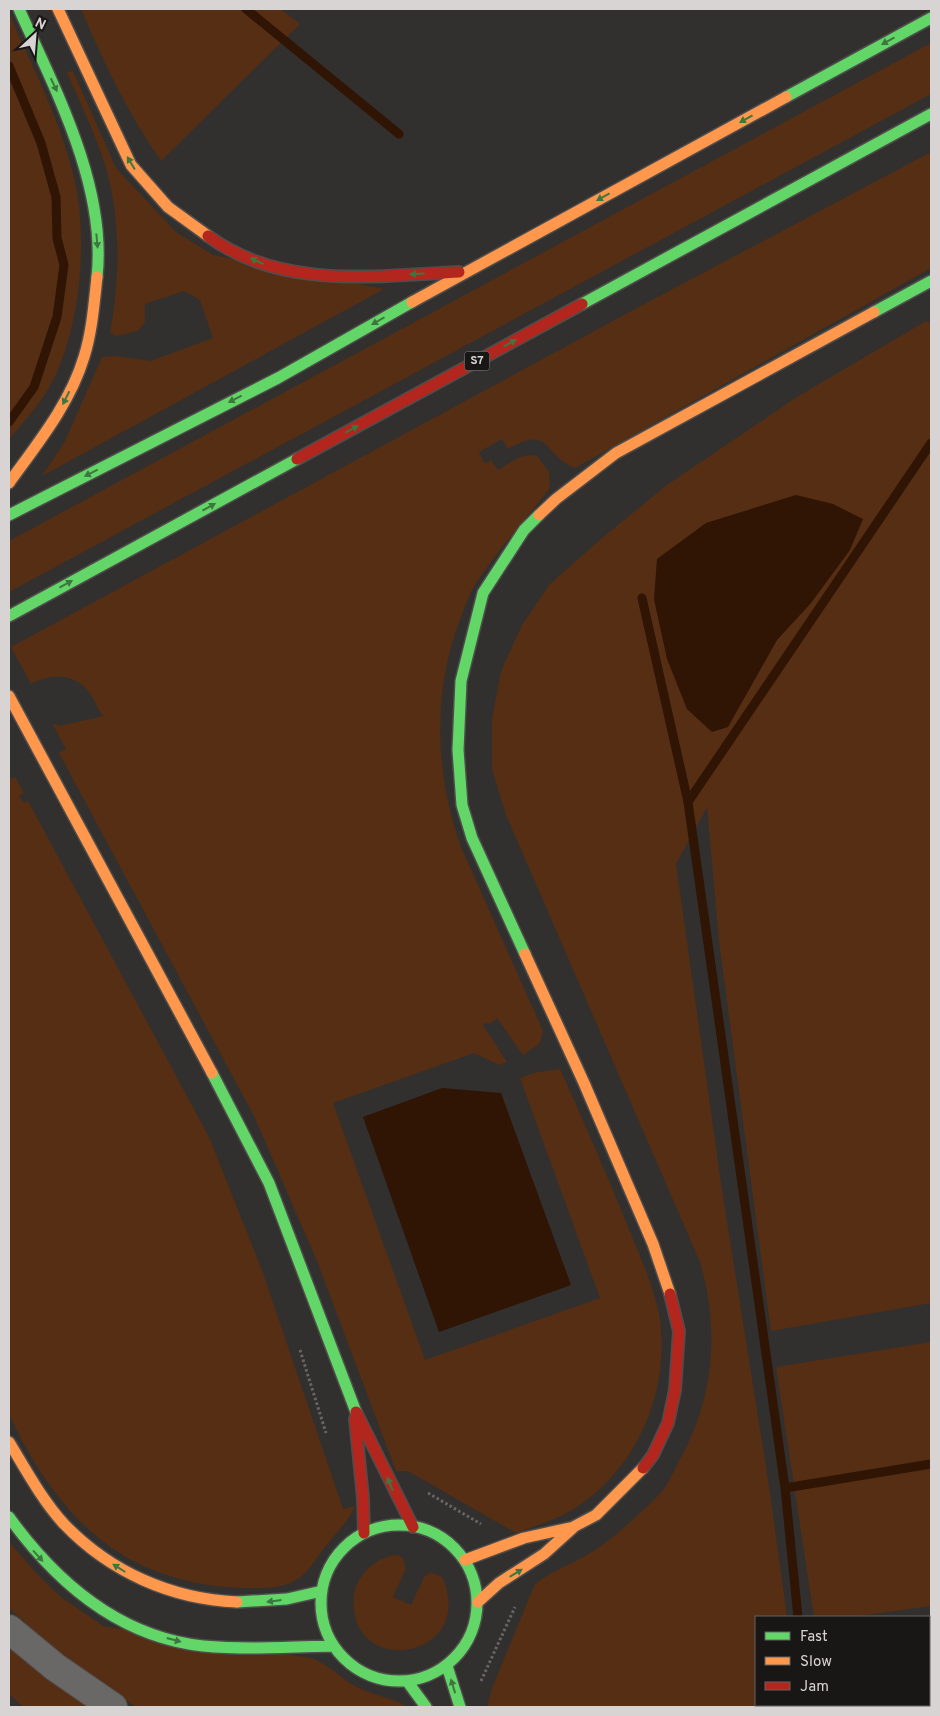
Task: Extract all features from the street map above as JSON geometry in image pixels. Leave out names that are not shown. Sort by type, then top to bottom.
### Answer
[{"type":"main road","points":[[9,483],[53,423],[80,370],[97,295],[98,256],[95,215],[88,175],[67,111],[19,9]]},
{"type":"main road","points":[[58,9],[131,165],[168,207],[214,241],[263,264],[310,275],[343,278],[466,271]]},
{"type":"main road","points":[[9,515],[278,378],[466,271],[931,18]]},
{"type":"main road","name":"S7","points":[[9,616],[931,114]]},
{"type":"main road","points":[[465,1560],[524,1538],[575,1526],[596,1515],[637,1475],[653,1456],[670,1415],[675,1390],[678,1331],[668,1281],[653,1244],[584,1083],[472,838],[462,805],[458,750],[461,681],[473,625],[483,593],[524,530],[556,499],[608,459],[931,281]]},
{"type":"main road","points":[[9,622],[24,608]]},
{"type":"main road","points":[[9,696],[182,1014],[269,1183],[354,1407],[379,1456],[394,1492],[414,1527]]},
{"type":"main road","points":[[354,1407],[363,1498],[364,1533]]},
{"type":"main road","points":[[9,1442],[44,1499],[65,1525],[117,1568],[144,1582],[186,1598],[218,1602],[264,1603],[298,1598],[322,1591]]},
{"type":"main road","points":[[9,1517],[29,1546],[53,1572],[104,1611],[130,1626],[185,1643],[227,1646],[333,1646]]},
{"type":"main road","points":[[389,1526],[414,1527],[434,1533],[465,1560],[474,1581],[478,1602],[472,1631],[466,1644],[447,1666],[421,1678],[393,1681],[365,1674],[353,1666],[333,1646],[322,1619],[322,1591],[332,1564],[350,1542],[364,1533],[389,1526]]},
{"type":"main road","points":[[478,1602],[499,1583],[544,1554],[575,1526]]},
{"type":"main road","points":[[447,1666],[460,1707]]},
{"type":"main road","points":[[407,1681],[426,1707]]},
{"type":"street","points":[[9,1629],[55,1667],[113,1707]]},
{"type":"path","points":[[297,1341],[328,1436]]},
{"type":"path","points":[[421,1492],[427,1493],[483,1526]]},
{"type":"path","points":[[480,1685],[516,1604]]},
{"type":"shaded area","points":[[81,9],[281,9],[300,24],[161,161],[117,87]]},
{"type":"shaded area","points":[[9,13],[62,136],[74,178],[78,201],[81,225],[81,250],[77,302],[72,327],[57,372],[42,399],[9,439]]},
{"type":"shaded area","points":[[931,43],[931,94],[9,592],[9,541]]},
{"type":"shaded area","points":[[73,71],[116,168],[176,232],[213,255],[384,289],[42,476],[64,443],[102,357],[116,356],[151,361],[213,338],[200,300],[184,291],[145,304],[145,322],[138,331],[116,336],[110,332],[117,271],[114,209],[111,188],[102,156],[67,72]]},
{"type":"shaded area","points":[[931,152],[931,268],[575,468],[564,462],[546,444],[540,441],[522,442],[508,449],[502,439],[479,452],[485,464],[491,460],[498,470],[521,457],[537,456],[549,472],[550,488],[490,563],[473,588],[468,600],[453,640],[446,669],[440,729],[442,759],[452,818],[461,847],[543,1031],[540,1043],[523,1055],[497,1018],[490,1024],[485,1023],[483,1025],[507,1062],[499,1065],[474,1053],[333,1103],[425,1360],[600,1298],[520,1078],[533,1073],[560,1069],[604,1169],[646,1271],[659,1314],[662,1342],[660,1371],[654,1399],[645,1426],[632,1451],[615,1473],[595,1493],[565,1514],[516,1533],[408,1471],[396,1471],[317,1261],[254,1116],[59,753],[66,749],[52,723],[59,726],[104,716],[99,711],[89,691],[75,680],[58,676],[49,677],[31,684],[11,647],[635,309]]},
{"type":"shaded area","points":[[926,321],[931,324],[931,1303],[771,1331],[719,941],[707,807],[676,864],[722,1190],[769,1486],[787,1616],[755,1616],[755,1706],[802,1707],[487,1707],[492,1688],[535,1584],[607,1542],[651,1503],[667,1484],[690,1439],[699,1415],[710,1365],[711,1339],[710,1314],[700,1262],[506,815],[492,769],[492,719],[501,671],[522,625],[550,584],[602,538],[667,485],[797,397]]},
{"type":"shaded area","points":[[796,495],[833,504],[863,519],[850,550],[811,603],[777,640],[728,727],[712,732],[687,709],[667,659],[654,599],[657,559],[706,523]]},
{"type":"shaded area","points":[[9,777],[10,779],[15,777],[24,793],[19,796],[24,803],[28,801],[209,1137],[263,1273],[343,1509],[355,1506],[346,1522],[306,1572],[296,1580],[285,1585],[268,1588],[245,1588],[206,1585],[168,1576],[116,1551],[85,1526],[59,1498],[36,1465],[9,1414]]},
{"type":"shaded area","points":[[442,1088],[501,1093],[571,1285],[439,1332],[363,1117]]},
{"type":"shaded area","points":[[931,1342],[931,1606],[859,1616],[814,1616],[776,1367]]},
{"type":"shaded area","points":[[9,1542],[36,1573],[61,1597],[103,1626],[311,1658],[324,1664],[357,1687],[408,1707],[136,1707],[54,1649],[9,1608]]},
{"type":"shaded area","points":[[397,1555],[402,1557],[406,1568],[393,1597],[411,1605],[424,1577],[431,1572],[442,1577],[449,1603],[445,1624],[433,1639],[416,1648],[397,1650],[379,1646],[364,1635],[355,1616],[353,1603],[356,1586],[365,1572],[379,1560]]},
{"type":"shaded area","points":[[9,1646],[89,1707],[23,1707],[9,1694]]},
{"type":"shaded area","points":[[931,1677],[931,1707],[844,1706],[930,1706]]},
{"type":"waterway","points":[[246,9],[399,134]]},
{"type":"waterway","points":[[9,66],[41,143],[56,197],[57,238],[64,265],[57,317],[34,387],[9,422]]},
{"type":"waterway","points":[[688,802],[931,443]]},
{"type":"waterway","points":[[642,598],[688,802],[785,1488],[798,1616]]},
{"type":"waterway","points":[[785,1488],[931,1464]]},
{"type":"traffic: fast","points":[[19,9],[62,105],[86,174],[94,208],[98,243],[97,277]]},
{"type":"traffic: fast","points":[[786,97],[931,18]]},
{"type":"traffic: fast","points":[[582,304],[931,114]]},
{"type":"traffic: fast","points":[[874,312],[931,281]]},
{"type":"traffic: fast","points":[[9,515],[278,378],[412,302]]},
{"type":"traffic: fast","points":[[9,616],[297,459]]},
{"type":"traffic: fast","points":[[525,954],[472,838],[462,805],[458,750],[461,681],[483,593],[524,530],[539,515]]},
{"type":"traffic: fast","points":[[212,1073],[269,1183],[356,1412]]},
{"type":"traffic: fast","points":[[9,1517],[27,1541],[69,1584],[92,1602],[144,1631],[173,1641],[203,1646],[252,1648],[333,1646]]},
{"type":"traffic: fast","points":[[391,1525],[407,1525],[422,1528],[436,1534],[454,1548],[468,1566],[474,1580],[477,1603],[474,1626],[468,1640],[454,1658],[436,1672],[422,1678],[407,1681],[391,1681],[376,1678],[362,1672],[344,1658],[334,1646],[324,1626],[321,1611],[321,1595],[324,1580],[330,1566],[344,1548],[356,1538],[376,1528],[391,1525]]},
{"type":"traffic: fast","points":[[237,1602],[287,1599],[322,1591]]},
{"type":"traffic: fast","points":[[447,1666],[460,1707]]},
{"type":"traffic: fast","points":[[407,1681],[426,1707]]},
{"type":"traffic: slow","points":[[58,9],[131,165],[168,207],[208,236]]},
{"type":"traffic: slow","points":[[412,302],[786,97]]},
{"type":"traffic: slow","points":[[9,483],[52,423],[78,374],[89,338],[97,277]]},
{"type":"traffic: slow","points":[[539,515],[556,499],[616,453],[874,312]]},
{"type":"traffic: slow","points":[[9,696],[212,1073]]},
{"type":"traffic: slow","points":[[525,954],[584,1083],[653,1244],[670,1294]]},
{"type":"traffic: slow","points":[[9,1442],[56,1515],[82,1541],[101,1556],[143,1580],[165,1589],[213,1600],[237,1602]]},
{"type":"traffic: slow","points":[[478,1602],[499,1583],[544,1554],[575,1526],[596,1515],[643,1468]]},
{"type":"traffic: slow","points":[[465,1560],[524,1538],[574,1527]]},
{"type":"traffic: jam","points":[[208,236],[236,253],[266,265],[297,272],[329,276],[362,277],[459,272]]},
{"type":"traffic: jam","points":[[297,459],[582,304]]},
{"type":"traffic: jam","points":[[643,1468],[653,1455],[668,1423],[675,1390],[679,1331],[670,1294]]},
{"type":"traffic: jam","points":[[356,1412],[413,1527]]},
{"type":"traffic: jam","points":[[355,1419],[363,1498],[364,1533]]}]
